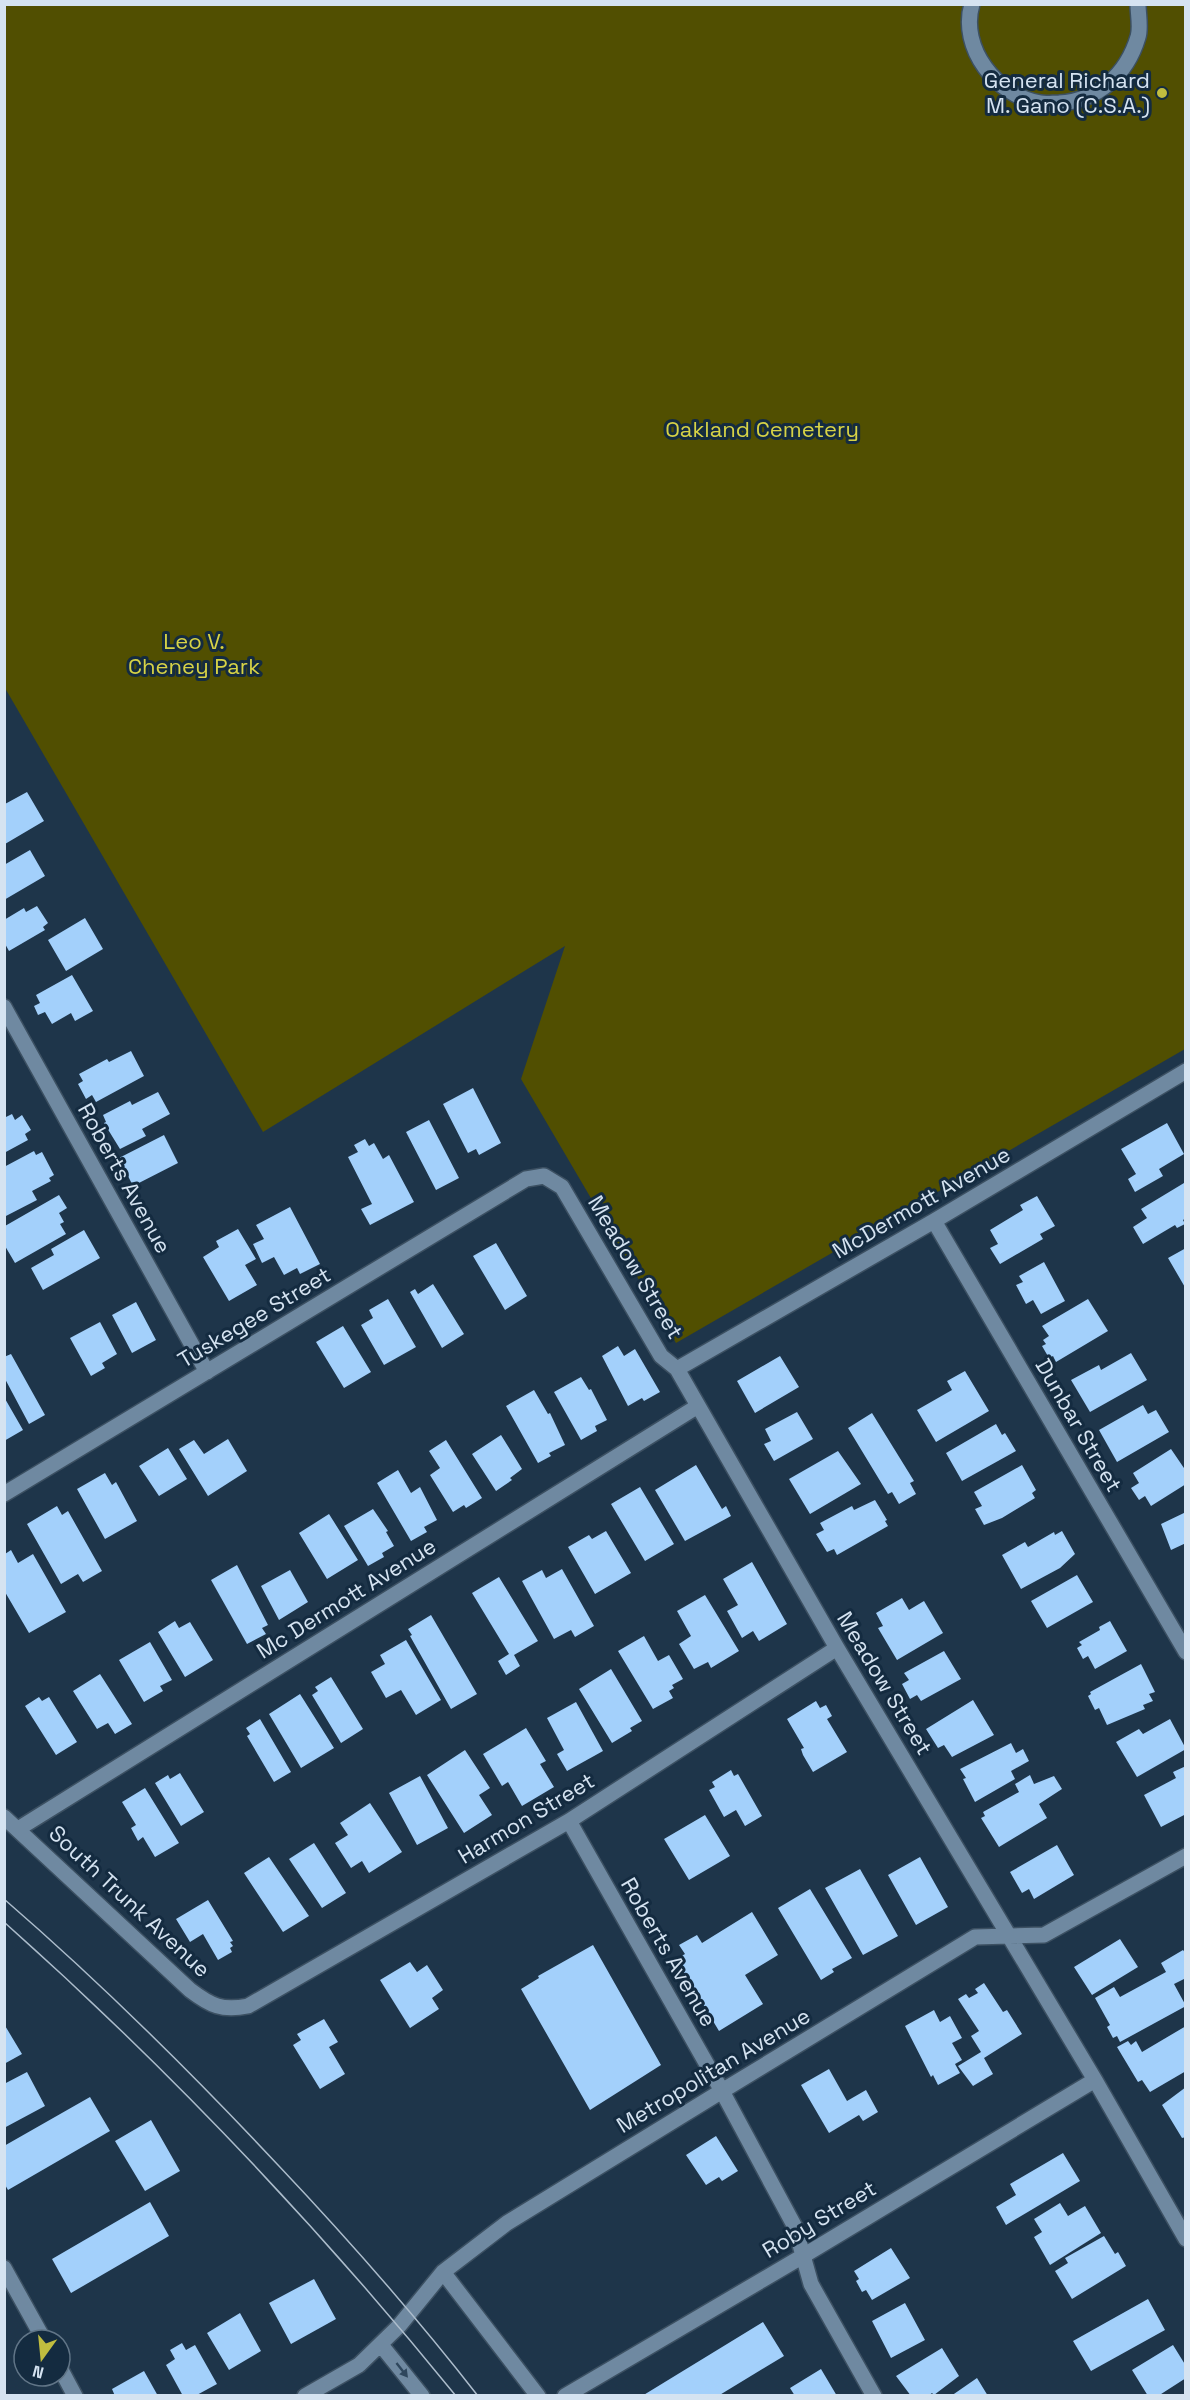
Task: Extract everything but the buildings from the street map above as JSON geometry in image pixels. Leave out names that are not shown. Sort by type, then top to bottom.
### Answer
[{"type":"street","points":[[972,4],[969,14],[973,45],[981,64],[1009,91],[1040,103],[1075,102],[1101,91],[1122,71],[1139,35],[1138,4]]},
{"type":"street","name":"Roberts Avenue","points":[[4,1007],[207,1372]]},
{"type":"street","name":"McDermott Avenue","points":[[677,1369],[934,1221],[1185,1071]]},
{"type":"street","name":"Meadow Street","points":[[526,1179],[544,1176],[562,1187],[661,1356],[677,1369],[837,1648],[1095,2080],[1185,2239]]},
{"type":"street","name":"Tuskegee Street","points":[[4,1494],[526,1179]]},
{"type":"street","name":"Dunbar Street","points":[[934,1221],[1185,1652]]},
{"type":"street","name":"Mc Dermott Avenue","points":[[18,1829],[698,1406]]},
{"type":"street","name":"Harmon Street","points":[[230,2009],[248,2006],[568,1821],[837,1648]]},
{"type":"street","name":"South Trunk Avenue","points":[[4,1817],[190,1990],[208,2003],[230,2009]]},
{"type":"street","name":"Roberts Avenue","points":[[568,1821],[722,2091],[795,2227],[811,2284],[874,2396]]},
{"type":"street","name":"Metropolitan Avenue","points":[[305,2396],[359,2365],[381,2345],[443,2272],[507,2223],[722,2091],[975,1937],[1044,1935],[1185,1856]]},
{"type":"street","name":"Roby Street","points":[[565,2396],[1095,2080]]},
{"type":"street","points":[[4,2268],[37,2328]]},
{"type":"street","points":[[443,2272],[538,2396]]},
{"type":"street","points":[[381,2345],[422,2396]]},
{"type":"green space","name":"Oakland Cemetery","points":[[5,5],[1185,5],[1185,1049],[676,1343],[521,1079],[565,946],[263,1132],[5,688]]},
{"type":"tram line","points":[[4,1899],[179,2062],[245,2130],[381,2278],[478,2396]]},
{"type":"tram line","points":[[4,1922],[65,1977],[183,2091],[240,2150],[350,2271],[456,2396]]},
{"type":"place","name":"General Richard M. Gano (C.S.A.)","points":[[1162,93]]},
{"type":"park label","name":"Leo V. Cheney Park","points":[[194,654]]}]
